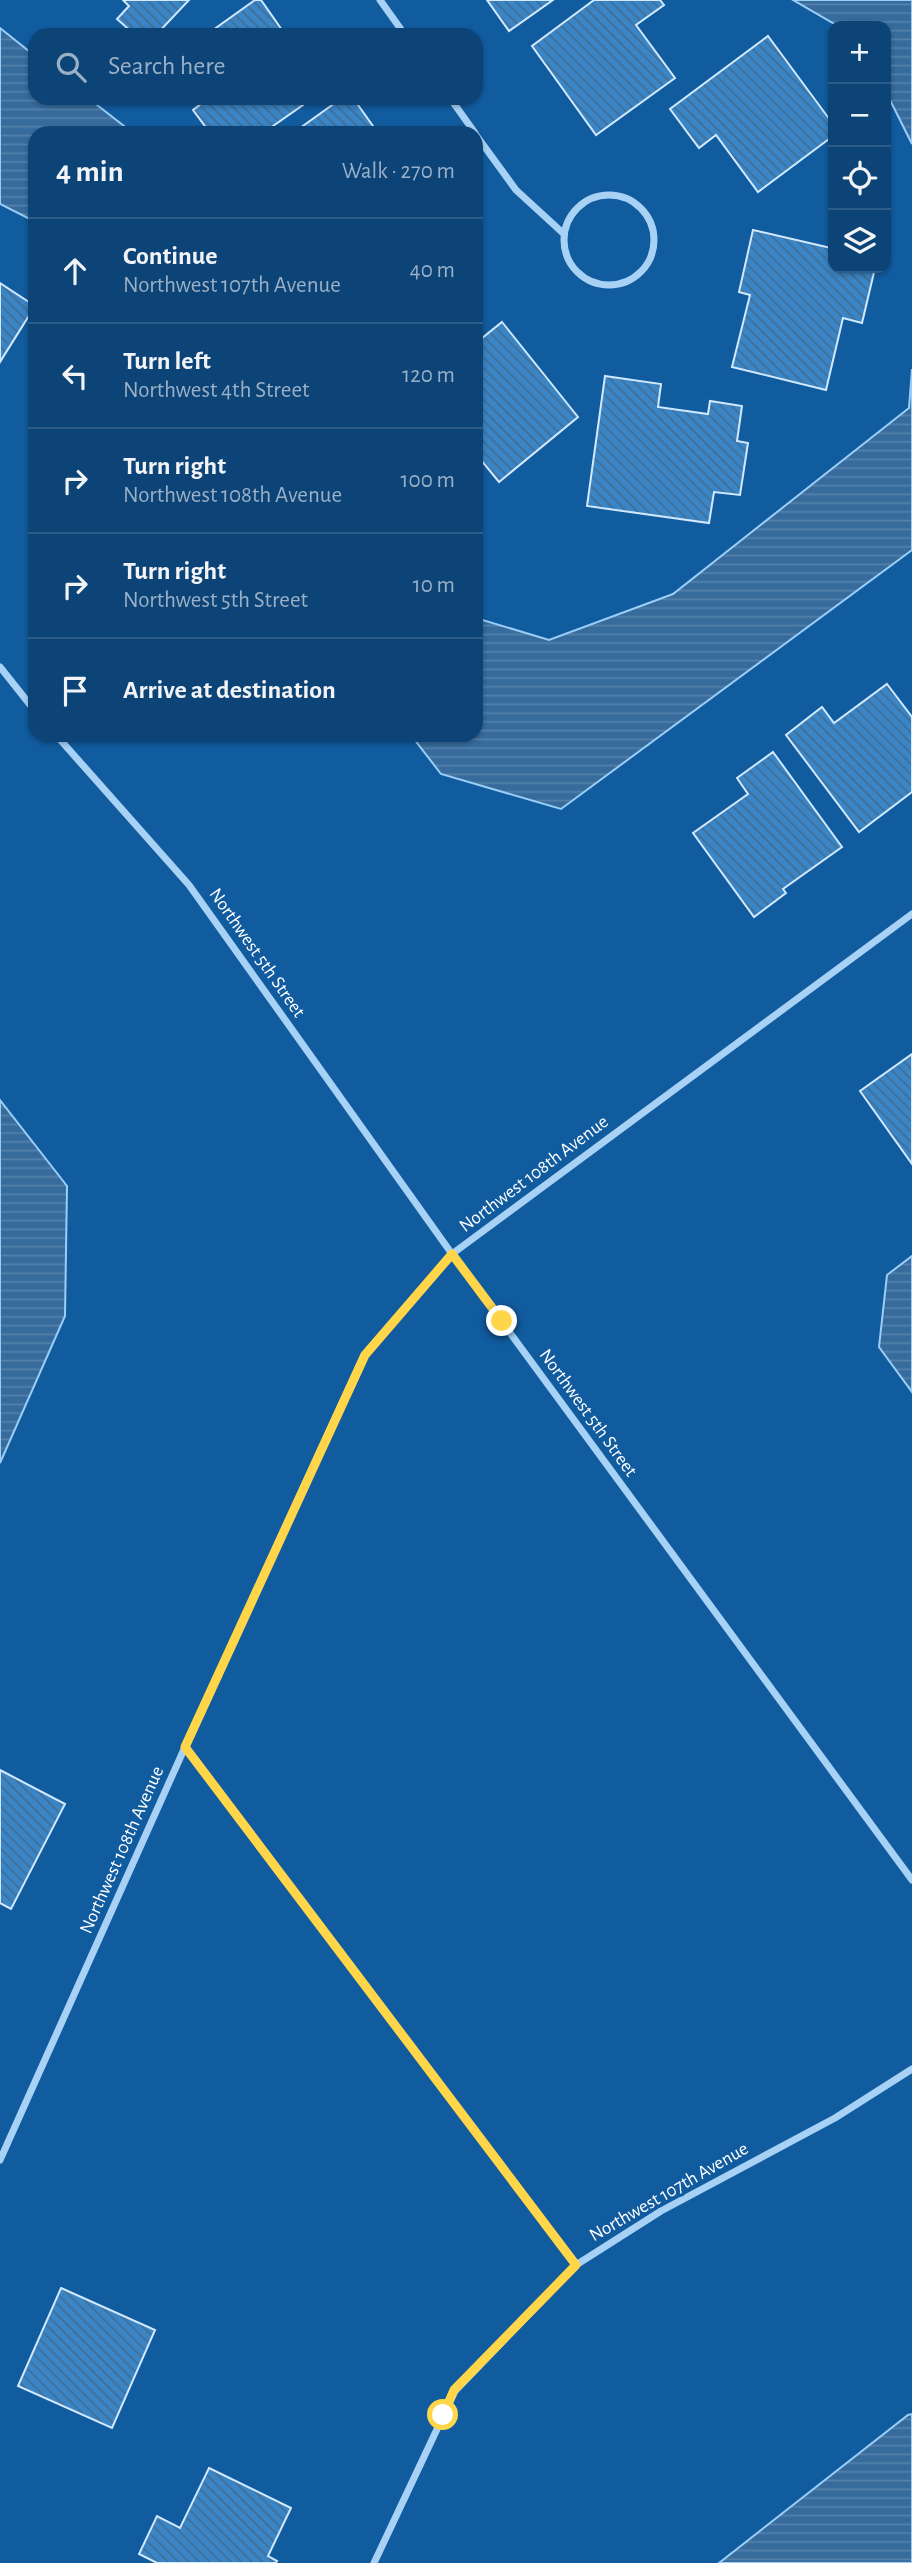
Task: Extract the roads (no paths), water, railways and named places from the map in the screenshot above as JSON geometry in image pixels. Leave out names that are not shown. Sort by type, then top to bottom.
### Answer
[{"type":"street","points":[[380,0],[400,28]]},
{"type":"street","points":[[455,105],[469,126]]},
{"type":"street","points":[[483,145],[516,190],[564,234],[570,263],[579,275],[592,282],[621,284],[635,278],[652,255],[652,226],[639,208],[620,196],[605,195],[590,199],[578,207],[564,234]]},
{"type":"street","points":[[0,667],[28,702]]},
{"type":"street","name":"Northwest 5th Street","points":[[62,742],[189,885],[452,1254],[912,1880]]},
{"type":"street","name":"Northwest 108th Avenue","points":[[0,2160],[365,1355],[452,1254],[912,914]]},
{"type":"street","points":[[185,1747],[576,2265]]},
{"type":"street","name":"Northwest 107th Avenue","points":[[374,2563],[454,2390],[576,2265],[661,2211],[835,2118],[912,2069]]},
{"type":"water","points":[[793,0],[912,0],[912,144],[891,102],[891,21],[829,21]]},
{"type":"water","points":[[0,28],[28,50],[28,105],[97,105],[124,126],[28,126],[28,218],[0,204]]},
{"type":"water","points":[[912,369],[912,550],[561,809],[441,774],[416,742],[483,742],[483,620],[549,640],[673,594],[909,408]]},
{"type":"water","points":[[0,1100],[67,1186],[65,1316],[0,1463]]},
{"type":"water","points":[[912,1256],[912,1392],[879,1347],[887,1275]]},
{"type":"water","points":[[912,2414],[912,2563],[719,2563],[908,2415]]}]
